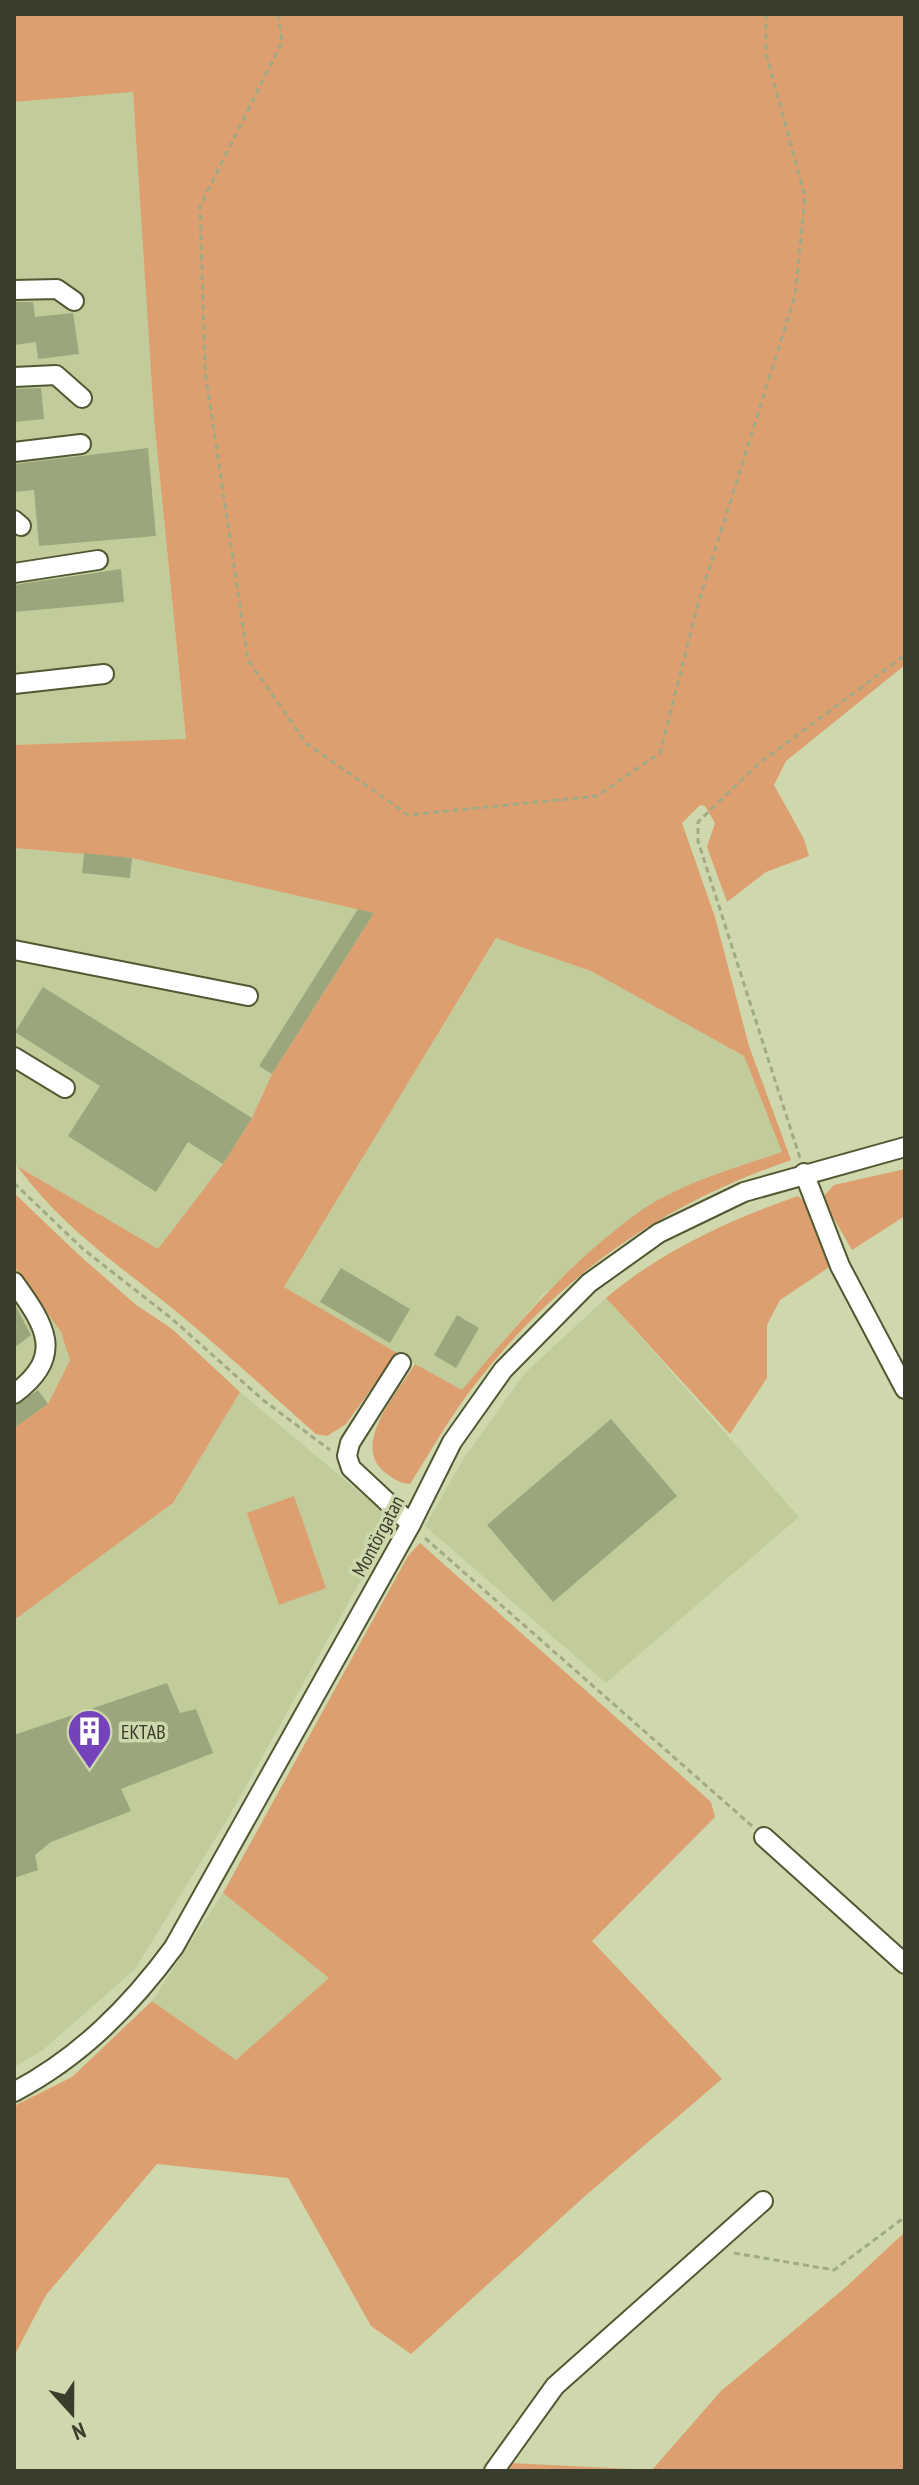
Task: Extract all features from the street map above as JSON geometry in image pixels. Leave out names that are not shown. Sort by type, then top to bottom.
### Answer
[{"type":"street","points":[[14,290],[57,289],[74,301]]},
{"type":"street","points":[[14,377],[56,375],[82,398]]},
{"type":"street","points":[[14,452],[81,444]]},
{"type":"street","points":[[14,573],[98,560]]},
{"type":"street","points":[[14,684],[104,674]]},
{"type":"street","points":[[14,950],[248,996]]},
{"type":"street","points":[[14,1057],[65,1088]]},
{"type":"street","name":"Montörgatan","points":[[14,2092],[74,2054],[102,2031],[132,2001],[174,1947],[411,1524],[452,1442],[503,1370],[589,1283],[631,1250],[685,1218],[744,1192],[905,1147]]},
{"type":"street","points":[[804,1173],[840,1266],[905,1389]]},
{"type":"street","points":[[14,1282],[40,1317],[47,1343],[35,1378],[14,1394]]},
{"type":"street","points":[[401,1363],[350,1443],[347,1456],[351,1468],[411,1524]]},
{"type":"street","points":[[764,1837],[905,1964]]},
{"type":"street","points":[[494,2471],[555,2386],[763,2201]]},
{"type":"path","points":[[278,14],[282,42],[200,206],[205,371],[248,660],[306,743],[408,815],[597,796],[660,753],[698,604],[795,296],[805,197],[766,53],[766,14]]},
{"type":"path","points":[[804,1173],[698,841],[698,822],[758,764],[905,655]]},
{"type":"path","points":[[14,1183],[83,1249],[153,1303],[263,1400],[351,1468]]},
{"type":"path","points":[[411,1524],[764,1837]]},
{"type":"path","points":[[724,2257],[736,2252],[834,2270],[905,2217]]},
{"type":"shaded area","points":[[14,14],[905,14],[905,665],[786,761],[774,785],[804,839],[809,856],[766,872],[727,902],[707,847],[715,823],[705,806],[700,805],[682,823],[715,917],[749,1046],[791,1160],[697,1200],[613,1250],[574,1280],[503,1351],[470,1391],[410,1484],[387,1474],[376,1463],[373,1449],[380,1419],[415,1364],[462,1390],[564,1275],[635,1215],[687,1186],[782,1152],[744,1056],[591,971],[496,938],[284,1287],[397,1353],[346,1424],[327,1436],[316,1434],[183,1317],[95,1247],[55,1210],[17,1166],[158,1249],[223,1164],[252,1118],[272,1074],[374,913],[132,858],[14,848],[14,745],[186,739],[154,419],[133,92],[14,102]]},
{"type":"shaded area","points":[[133,91],[154,419],[186,740],[14,745],[14,102]]},
{"type":"shaded area","points":[[14,848],[132,858],[374,913],[272,1074],[252,1118],[223,1164],[158,1250],[14,1164]]},
{"type":"shaded area","points":[[497,937],[591,971],[744,1056],[782,1152],[709,1176],[543,1294],[462,1391],[283,1287]]},
{"type":"shaded area","points":[[905,1169],[905,1216],[852,1250],[822,1198],[834,1185]]},
{"type":"shaded area","points":[[14,1193],[79,1255],[135,1304],[172,1329],[240,1392],[173,1503],[14,1620],[14,1428],[48,1404],[70,1360],[61,1332],[14,1266]]},
{"type":"shaded area","points":[[798,1196],[808,1205],[831,1266],[780,1300],[767,1325],[767,1378],[730,1434],[606,1298],[650,1265],[698,1238]]},
{"type":"shaded area","points":[[14,1266],[61,1332],[70,1360],[48,1404],[14,1428]]},
{"type":"shaded area","points":[[606,1298],[799,1517],[606,1683],[425,1526],[464,1458],[525,1373]]},
{"type":"shaded area","points":[[240,1392],[394,1521],[231,1813],[135,1969],[43,2050],[14,2067],[14,1620],[173,1503]]},
{"type":"shaded area","points":[[294,1496],[326,1588],[279,1605],[247,1513]]},
{"type":"shaded area","points":[[420,1543],[711,1802],[715,1817],[592,1941],[722,2079],[585,2196],[411,2354],[371,2326],[288,2178],[157,2164],[46,2295],[14,2356],[14,2106],[72,2077],[152,2001],[236,2060],[329,1978],[223,1893],[408,1556]]},
{"type":"shaded area","points":[[223,1893],[329,1978],[236,2060],[152,2001]]},
{"type":"shaded area","points":[[905,2232],[905,2471],[507,2471],[510,2463],[652,2470],[721,2391],[846,2287]]},
{"type":"building","points":[[14,302],[33,302],[35,317],[73,313],[79,354],[38,359],[36,342],[14,345]]},
{"type":"building","points":[[41,388],[44,419],[14,422],[14,389]]},
{"type":"building","points":[[148,448],[156,536],[39,546],[34,490],[14,492],[14,464]]},
{"type":"building","points":[[121,569],[124,602],[14,612],[14,585]]},
{"type":"building","points":[[84,853],[132,858],[130,878],[82,873]]},
{"type":"building","points":[[358,909],[374,913],[272,1074],[259,1066]]},
{"type":"building","points":[[43,987],[252,1118],[223,1164],[188,1142],[156,1192],[68,1136],[100,1086],[15,1032]]},
{"type":"building","points":[[341,1268],[410,1309],[390,1343],[320,1302]]},
{"type":"building","points":[[14,1303],[31,1335],[14,1348]]},
{"type":"building","points":[[457,1315],[479,1328],[456,1368],[434,1355]]},
{"type":"building","points":[[38,1390],[48,1404],[14,1428],[14,1407]]},
{"type":"building","points":[[611,1419],[677,1496],[553,1602],[487,1525]]},
{"type":"building","name":"EKTAB","points":[[167,1683],[180,1713],[196,1709],[213,1753],[121,1789],[131,1811],[51,1842],[35,1855],[38,1870],[14,1878],[14,1735]]},
{"type":"place","name":"EKTAB","points":[[90,1771]]}]
